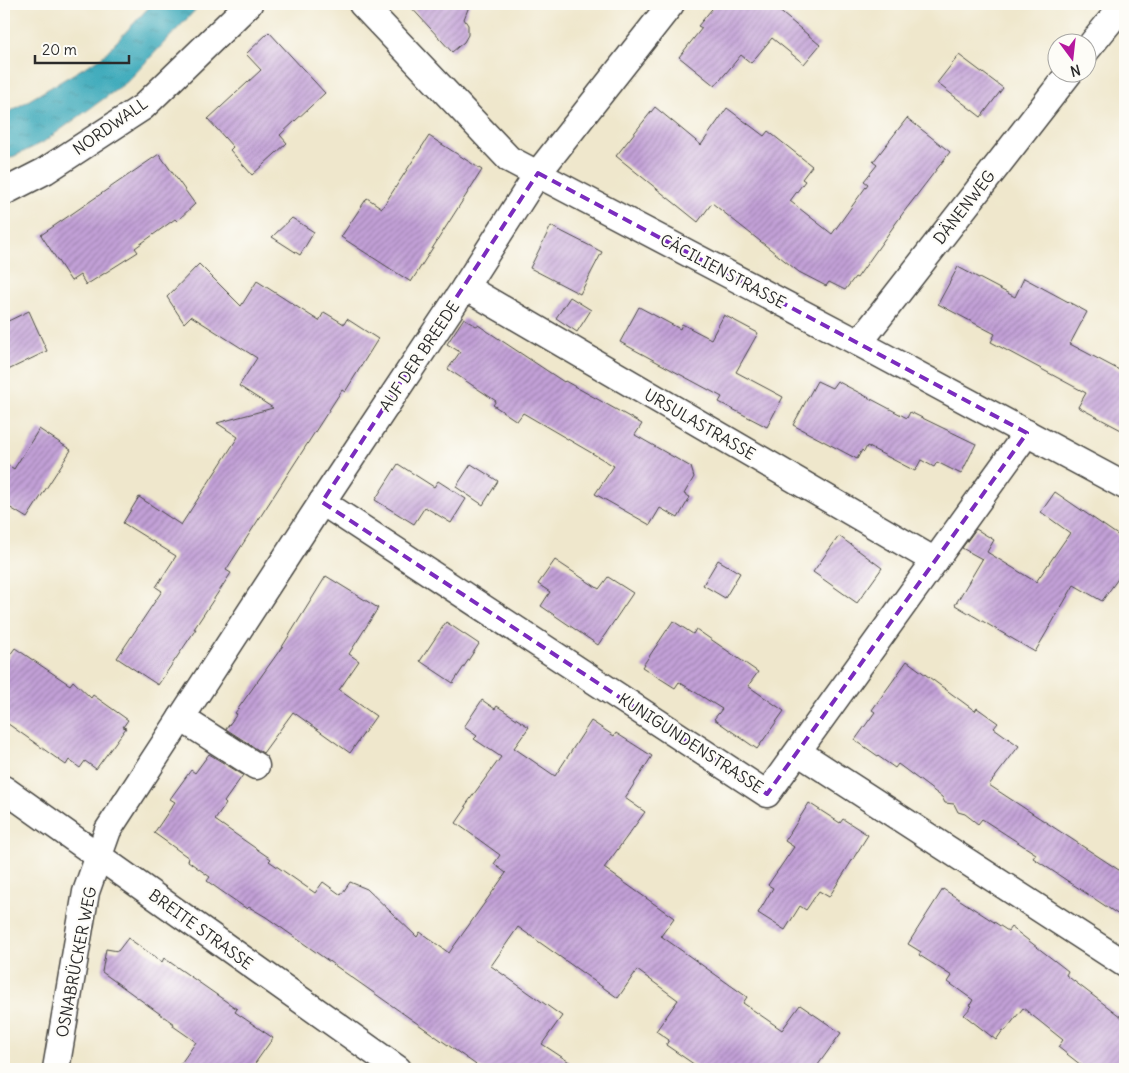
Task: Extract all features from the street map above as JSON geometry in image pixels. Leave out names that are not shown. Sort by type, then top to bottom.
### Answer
[{"type":"street","name":"NORDWALL","points":[[4,192],[45,171],[142,107],[249,4]]},
{"type":"street","name":"CÄCILIENSTRASSE","points":[[362,4],[509,159],[859,342],[1125,486]]},
{"type":"street","name":"AUF DER BREEDE","points":[[99,856],[108,830],[538,173],[671,4]]},
{"type":"street","points":[[1096,39],[1124,4]]},
{"type":"street","name":"DÄNENWEG","points":[[859,342],[1062,82]]},
{"type":"street","name":"URSULASTRASSE","points":[[465,287],[935,561]]},
{"type":"street","points":[[1027,434],[798,752],[1125,964]]},
{"type":"street","name":"KUNIGUNDENSTRASSE","points":[[322,502],[767,794],[798,752]]},
{"type":"street","points":[[181,718],[256,766]]},
{"type":"street","name":"BREITE STRASSE","points":[[4,789],[398,1069]]},
{"type":"street","name":"OSNABRÜCKER WEG","points":[[56,1069],[86,892],[99,856]]},
{"type":"highlighted area","points":[[538,173],[1027,433],[767,794],[322,502]]},
{"type":"water","points":[[152,4],[201,4],[127,82],[42,143],[4,161],[4,115],[102,57]]},
{"type":"building","points":[[408,4],[470,4],[464,19],[468,25],[468,35],[464,42],[452,52]]},
{"type":"building","points":[[716,4],[771,4],[820,45],[804,64],[772,38],[751,63],[741,55],[715,86],[679,57],[702,28],[698,26]]},
{"type":"building","points":[[269,32],[325,93],[280,135],[287,143],[252,175],[230,150],[233,147],[208,119],[261,70],[246,54]]},
{"type":"building","points":[[959,55],[1003,88],[981,117],[937,83]]},
{"type":"building","points":[[655,107],[701,145],[727,108],[764,136],[768,131],[812,166],[802,179],[805,181],[790,201],[832,234],[868,184],[864,181],[877,165],[873,162],[907,118],[950,152],[903,213],[857,278],[855,277],[845,290],[829,282],[826,286],[799,272],[712,203],[698,222],[616,156]]},
{"type":"building","points":[[429,136],[482,170],[411,282],[341,237],[367,198],[382,208]]},
{"type":"building","points":[[159,154],[195,204],[177,221],[175,219],[135,248],[138,252],[86,285],[80,275],[71,281],[41,235]]},
{"type":"building","points":[[292,218],[314,232],[300,255],[272,237]]},
{"type":"building","points":[[551,226],[602,252],[580,294],[530,268]]},
{"type":"building","points":[[199,264],[241,306],[257,281],[319,321],[324,312],[344,324],[347,319],[378,339],[345,392],[342,390],[226,570],[231,573],[158,685],[117,658],[162,591],[156,587],[176,556],[123,523],[139,497],[181,525],[238,437],[217,423],[273,408],[239,386],[257,358],[191,316],[184,323],[167,297]]},
{"type":"building","points":[[958,267],[1015,297],[1024,278],[1087,312],[1070,344],[1125,373],[1125,432],[1078,407],[1086,393],[991,342],[995,334],[938,304]]},
{"type":"building","points":[[570,297],[591,310],[577,332],[556,318]]},
{"type":"building","points":[[639,307],[680,329],[682,324],[711,339],[724,315],[758,333],[736,372],[783,397],[767,427],[719,402],[722,397],[620,342]]},
{"type":"building","points":[[29,311],[47,351],[4,372],[4,323]]},
{"type":"building","points":[[464,318],[476,326],[478,325],[564,382],[642,424],[635,435],[691,467],[694,477],[684,494],[690,497],[678,518],[660,508],[650,525],[595,494],[614,466],[523,413],[517,421],[493,405],[496,401],[448,369],[460,352],[447,344]]},
{"type":"building","points":[[817,381],[832,388],[837,381],[907,418],[910,412],[976,444],[961,474],[937,462],[934,467],[921,460],[915,471],[867,446],[864,452],[862,450],[857,459],[793,425]]},
{"type":"building","points":[[39,429],[71,450],[27,518],[4,504],[4,462],[14,469]]},
{"type":"building","points":[[398,464],[434,487],[438,481],[466,499],[451,523],[425,507],[414,524],[375,500]]},
{"type":"building","points":[[471,464],[498,481],[483,505],[456,487]]},
{"type":"building","points":[[1055,492],[1125,540],[1125,569],[1102,601],[1074,585],[1035,652],[955,605],[983,558],[962,548],[976,529],[994,540],[987,552],[1036,582],[1070,533],[1041,512]]},
{"type":"building","points":[[839,536],[882,568],[857,603],[813,572]]},
{"type":"building","points":[[555,560],[599,589],[608,577],[633,593],[598,645],[541,606],[550,592],[538,584]]},
{"type":"building","points":[[718,560],[740,573],[725,598],[703,585]]},
{"type":"building","points":[[326,576],[378,608],[349,654],[359,661],[339,690],[376,716],[350,753],[293,712],[263,753],[226,729],[237,714],[235,713],[282,647]]},
{"type":"building","points":[[673,621],[693,634],[696,629],[758,672],[748,686],[784,711],[757,749],[714,719],[722,709],[679,682],[675,688],[642,667]]},
{"type":"building","points":[[446,622],[479,644],[453,683],[420,661]]},
{"type":"building","points":[[15,648],[70,685],[73,681],[91,698],[93,695],[128,720],[123,727],[126,728],[96,769],[85,761],[80,768],[69,760],[66,765],[4,721],[4,663]]},
{"type":"building","points":[[907,661],[975,711],[977,708],[998,723],[994,728],[1019,746],[989,785],[1125,874],[1125,919],[1033,858],[1036,854],[982,819],[978,824],[965,814],[958,812],[954,804],[945,803],[942,797],[898,764],[895,768],[855,740],[875,712],[872,710]]},
{"type":"building","points":[[482,700],[495,709],[497,706],[529,727],[514,748],[555,776],[591,721],[614,736],[616,733],[652,756],[625,798],[645,812],[604,868],[674,918],[661,936],[747,997],[743,1003],[782,1030],[800,1005],[841,1033],[815,1069],[701,1069],[666,1045],[669,1040],[656,1031],[678,1000],[637,970],[618,998],[518,927],[491,966],[562,1016],[542,1044],[580,1069],[482,1069],[266,917],[249,907],[247,909],[207,881],[210,877],[188,861],[189,858],[154,833],[175,802],[170,799],[191,770],[195,773],[209,754],[243,775],[224,802],[226,804],[215,820],[271,859],[269,861],[315,893],[323,882],[341,895],[350,882],[367,889],[417,937],[420,932],[449,953],[506,873],[494,864],[500,855],[456,823],[467,807],[465,806],[501,757],[474,739],[477,736],[464,727]]},
{"type":"building","points":[[809,803],[840,823],[843,819],[868,835],[829,897],[819,891],[806,910],[800,906],[785,930],[758,913],[773,888],[768,885],[794,847],[785,841]]},
{"type":"building","points":[[943,889],[1008,931],[1011,927],[1068,971],[1066,975],[1125,1020],[1125,1069],[1086,1069],[1058,1047],[1063,1040],[1023,1008],[996,1040],[964,1015],[972,1006],[970,1005],[973,1000],[948,982],[952,976],[919,955],[921,952],[908,944]]},
{"type":"building","points":[[128,938],[162,962],[164,958],[237,1009],[235,1012],[273,1038],[251,1069],[177,1069],[196,1042],[102,972],[106,949],[118,951]]}]
